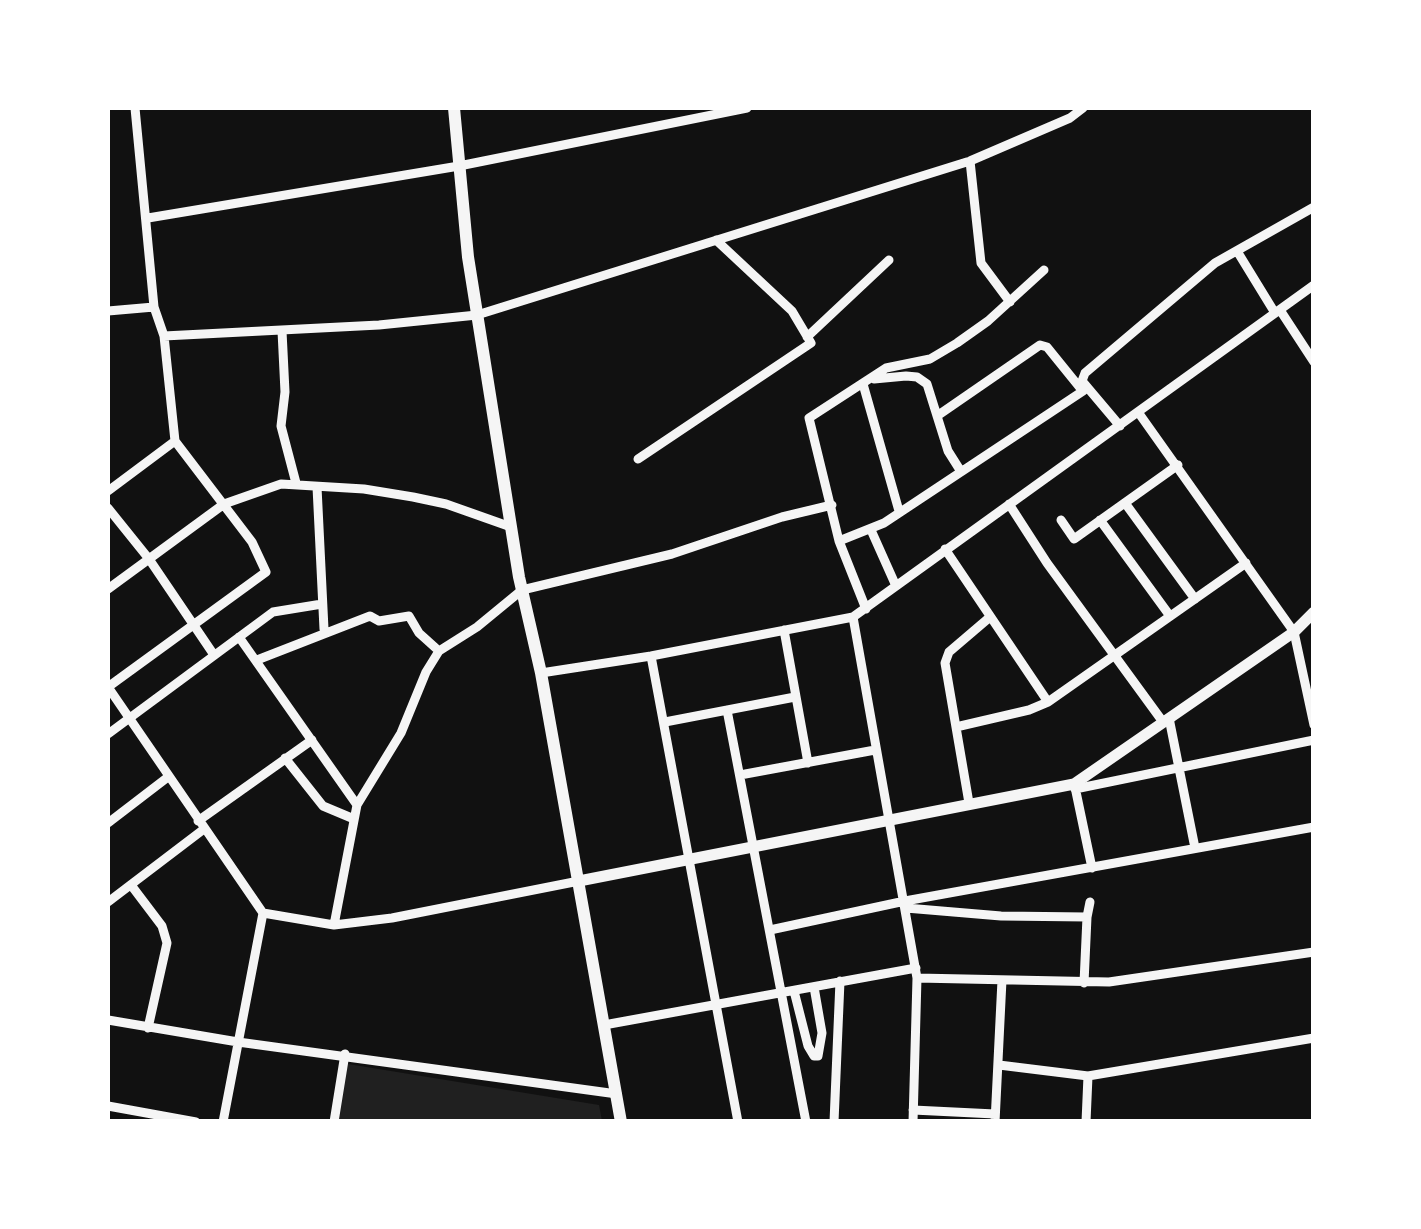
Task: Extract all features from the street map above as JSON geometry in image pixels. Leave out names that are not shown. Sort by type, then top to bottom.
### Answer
[{"type":"main road","points":[[454,108],[477,315],[511,530],[541,673],[622,1122]]},
{"type":"street","points":[[135,108],[154,307],[164,336],[174,440],[252,542],[266,572],[108,687],[263,913],[334,925],[392,918],[889,818],[1180,769],[1314,740]]},
{"type":"street","points":[[148,218],[459,166],[747,108]]},
{"type":"street","points":[[164,336],[282,332],[477,315],[970,160],[1070,118],[1083,108]]},
{"type":"street","points":[[970,160],[983,268],[1010,302]]},
{"type":"street","points":[[1118,427],[1082,381],[1084,373],[1216,263],[1314,207]]},
{"type":"street","points":[[638,459],[811,343],[792,311],[716,240]]},
{"type":"street","points":[[1237,250],[1314,362]]},
{"type":"street","points":[[808,337],[889,260]]},
{"type":"street","points":[[866,609],[839,541],[809,418],[886,368],[938,356],[978,329],[1044,270]]},
{"type":"street","points":[[541,673],[853,618],[1314,285]]},
{"type":"street","points":[[108,311],[154,307]]},
{"type":"street","points":[[282,332],[282,426],[296,484]]},
{"type":"street","points":[[937,416],[1030,350],[1044,345],[1118,427]]},
{"type":"street","points":[[865,382],[889,376],[917,377],[926,384],[948,451],[960,470]]},
{"type":"street","points":[[865,382],[899,512]]},
{"type":"street","points":[[839,541],[871,530],[1083,391]]},
{"type":"street","points":[[1138,412],[1294,632],[1314,725]]},
{"type":"street","points":[[108,491],[174,440]]},
{"type":"street","points":[[1061,520],[1074,538],[1178,465]]},
{"type":"street","points":[[108,589],[224,504],[267,488],[296,484],[413,497],[446,504],[511,530]]},
{"type":"street","points":[[317,486],[324,628]]},
{"type":"street","points":[[1125,503],[1195,599]]},
{"type":"street","points":[[1010,504],[1047,563],[1166,720],[1196,848]]},
{"type":"street","points":[[334,925],[357,805],[401,733],[426,672],[439,652],[478,627],[520,584],[672,554],[782,517],[832,505]]},
{"type":"street","points":[[108,508],[149,559],[214,655]]},
{"type":"street","points":[[1100,520],[1170,616]]},
{"type":"street","points":[[871,530],[896,586]]},
{"type":"street","points":[[945,549],[1048,702]]},
{"type":"street","points":[[956,726],[1048,702],[1246,563]]},
{"type":"street","points":[[108,734],[273,612],[322,604]]},
{"type":"street","points":[[1074,787],[1294,632],[1314,612]]},
{"type":"street","points":[[258,660],[370,616],[378,621],[409,616],[419,633],[439,652]]},
{"type":"street","points":[[853,618],[916,973],[913,1122]]},
{"type":"street","points":[[969,803],[946,658],[990,618]]},
{"type":"street","points":[[784,630],[808,763]]},
{"type":"street","points":[[239,637],[357,805]]},
{"type":"street","points":[[651,656],[738,1122]]},
{"type":"street","points":[[665,722],[794,697]]},
{"type":"street","points":[[727,710],[806,1122]]},
{"type":"street","points":[[108,902],[312,740]]},
{"type":"street","points":[[740,775],[875,750]]},
{"type":"street","points":[[285,758],[323,806],[354,819]]},
{"type":"street","points":[[108,822],[168,777]]},
{"type":"street","points":[[1074,787],[1092,868]]},
{"type":"street","points":[[770,930],[1314,827]]},
{"type":"street","points":[[130,885],[162,926],[168,942],[148,1028]]},
{"type":"street","points":[[1084,983],[1090,902]]},
{"type":"street","points":[[905,905],[1001,916],[1087,917]]},
{"type":"street","points":[[222,1122],[263,913]]},
{"type":"street","points":[[604,1025],[840,981],[916,973],[1084,983],[1314,952]]},
{"type":"street","points":[[913,1110],[995,1118],[1002,980]]},
{"type":"street","points":[[834,1122],[840,981]]},
{"type":"street","points":[[794,991],[808,1046],[818,1056],[822,1033],[814,986]]},
{"type":"street","points":[[108,1020],[238,1042],[617,1094]]},
{"type":"street","points":[[999,1065],[1088,1076],[1314,1038]]},
{"type":"street","points":[[334,1122],[345,1054]]},
{"type":"street","points":[[1086,1122],[1088,1076]]},
{"type":"street","points":[[108,1106],[196,1122]]},
{"type":"shaded area","points":[[348,1064],[599,1105],[602,1121],[339,1121]]}]
